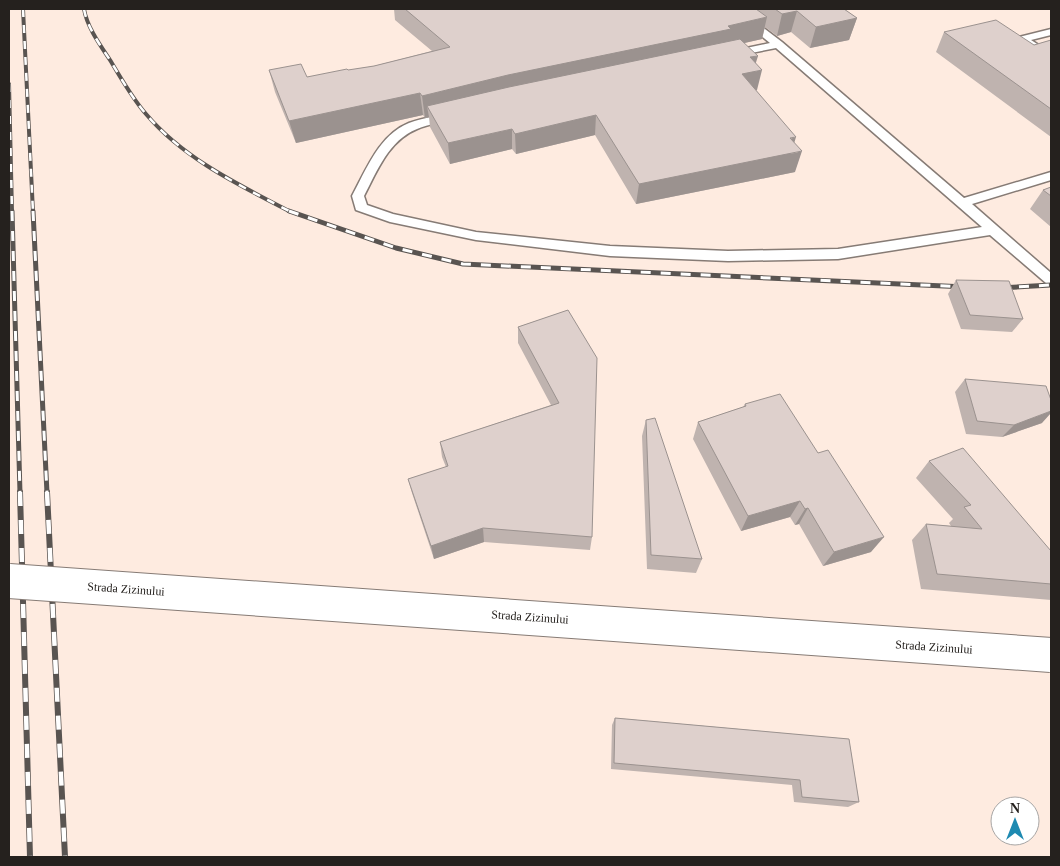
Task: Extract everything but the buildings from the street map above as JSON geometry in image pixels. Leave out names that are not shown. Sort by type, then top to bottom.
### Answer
[{"type":"main road","name":"Strada Zizinului","points":[[9,581],[1051,655]]},
{"type":"lane","points":[[733,9],[778,44],[1051,280]]},
{"type":"lane","points":[[1051,32],[1023,39],[1051,58]]},
{"type":"lane","points":[[720,56],[778,44]]},
{"type":"lane","points":[[465,113],[412,126],[394,138],[380,157],[358,196],[361,207],[390,218],[476,236],[610,251],[728,256],[838,254],[993,230]]},
{"type":"lane","points":[[962,203],[1051,176]]},
{"type":"shaded area","points":[[9,9],[1051,9],[1051,857],[9,857]]},
{"type":"railway","points":[[23,9],[33,212]]},
{"type":"railway","points":[[84,9],[94,36],[127,88],[141,108],[161,130],[213,170],[289,211]]},
{"type":"railway","points":[[9,84],[12,212]]},
{"type":"railway","points":[[12,211],[20,493]]},
{"type":"railway","points":[[33,211],[47,493]]},
{"type":"railway","points":[[289,211],[396,248],[463,264],[966,287]]},
{"type":"railway","points":[[999,288],[1051,285]]},
{"type":"railway","points":[[20,492],[30,857]]},
{"type":"railway","points":[[47,492],[65,857]]}]
